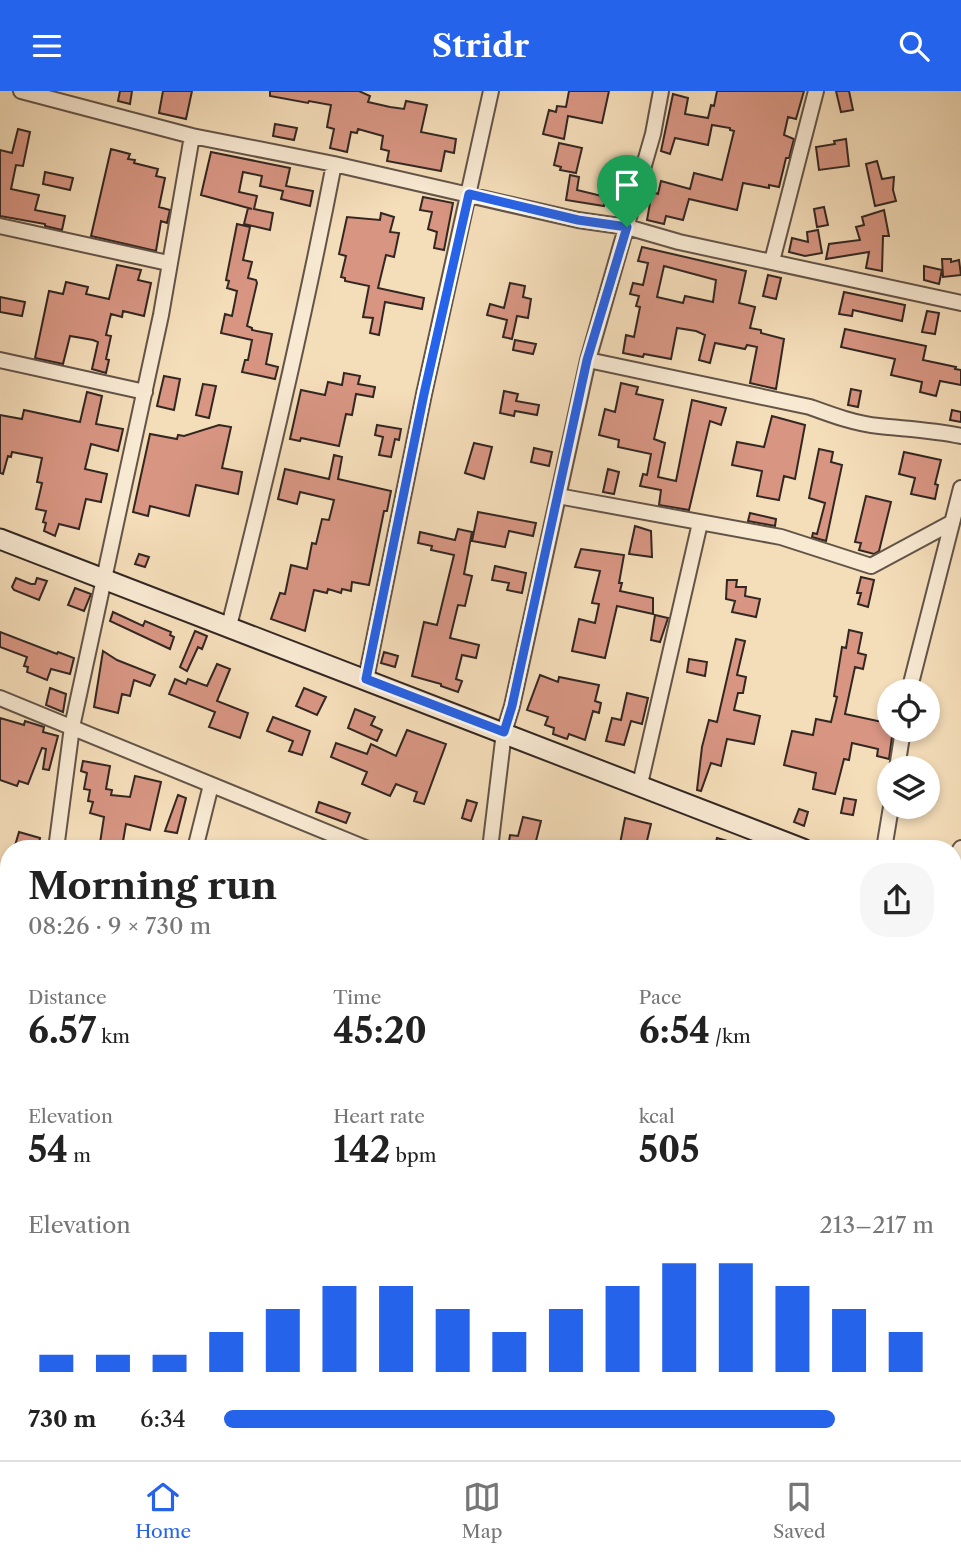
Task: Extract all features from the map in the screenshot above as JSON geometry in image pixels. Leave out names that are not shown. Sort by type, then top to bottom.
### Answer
[{"type":"street","points":[[24,91],[192,136],[334,164],[578,220],[627,227],[679,242],[961,303]]},
{"type":"street","points":[[366,679],[424,394],[491,91]]},
{"type":"street","points":[[491,840],[504,732],[512,706],[587,360],[653,134],[661,91]]},
{"type":"street","points":[[772,261],[816,91]]},
{"type":"street","points":[[57,840],[72,727],[161,315],[192,136]]},
{"type":"street","points":[[229,626],[296,351],[334,164]]},
{"type":"street","points":[[0,226],[168,263]]},
{"type":"street","points":[[0,360],[145,392]]},
{"type":"street","points":[[587,360],[810,407],[836,417],[877,426],[909,427],[961,436]]},
{"type":"street","points":[[912,679],[961,488]]},
{"type":"street","points":[[558,496],[781,537],[871,566],[951,523]]},
{"type":"street","points":[[640,784],[700,523]]},
{"type":"street","points":[[0,539],[780,840]]},
{"type":"street","points":[[0,698],[211,785],[326,840]]},
{"type":"street","points":[[197,840],[211,785]]},
{"type":"street","points":[[886,840],[889,819]]},
{"type":"building","points":[[120,91],[132,91],[130,104],[118,101]]},
{"type":"building","points":[[163,91],[192,91],[186,119],[159,113]]},
{"type":"building","points":[[270,91],[359,91],[370,96],[368,102],[390,107],[404,109],[406,101],[427,105],[421,132],[456,139],[454,153],[445,151],[441,171],[387,161],[389,151],[381,149],[383,136],[358,129],[357,133],[351,132],[347,152],[330,148],[334,129],[327,127],[331,105],[270,96]]},
{"type":"building","points":[[569,91],[609,91],[602,123],[568,116],[564,139],[543,134],[549,110],[556,112],[557,106],[566,107]]},
{"type":"building","points":[[717,91],[804,91],[796,119],[788,117],[784,135],[794,139],[779,187],[743,183],[737,210],[689,199],[683,220],[666,216],[664,224],[647,220],[652,192],[658,194],[661,181],[690,189],[694,173],[722,180],[734,131],[730,128],[712,125],[708,145],[675,138],[670,154],[661,151],[673,94],[688,98],[685,114],[708,118]]},
{"type":"building","points":[[836,91],[849,91],[853,110],[841,112]]},
{"type":"building","points":[[275,124],[297,128],[294,140],[273,136]]},
{"type":"building","points":[[18,129],[30,132],[23,166],[16,165],[11,189],[39,195],[35,210],[65,216],[62,230],[45,224],[0,216],[0,150],[12,153]]},
{"type":"building","points":[[846,139],[849,166],[819,170],[816,147]]},
{"type":"building","points":[[559,143],[582,148],[576,173],[560,170],[561,167],[554,165]]},
{"type":"building","points":[[111,149],[130,154],[128,159],[135,160],[134,163],[158,169],[156,176],[165,178],[159,207],[170,210],[167,223],[161,221],[156,251],[91,236]]},
{"type":"building","points":[[211,152],[290,168],[286,186],[313,191],[310,206],[281,199],[283,191],[260,186],[262,176],[243,172],[239,192],[257,196],[254,209],[273,213],[270,230],[244,224],[248,208],[252,209],[201,195]]},
{"type":"building","points":[[877,161],[882,179],[894,177],[896,201],[875,206],[866,164]]},
{"type":"building","points":[[45,172],[73,178],[70,190],[43,184]]},
{"type":"building","points":[[570,175],[579,177],[577,190],[606,197],[604,206],[566,200]]},
{"type":"building","points":[[423,197],[453,203],[444,250],[434,248],[437,232],[428,229],[432,212],[420,210]]},
{"type":"building","points":[[824,207],[828,225],[817,227],[814,209]]},
{"type":"building","points":[[884,210],[889,236],[883,236],[882,271],[866,268],[869,252],[826,259],[829,244],[860,240],[856,227],[864,225],[862,217]]},
{"type":"building","points":[[381,213],[394,217],[390,232],[399,233],[394,257],[386,255],[378,288],[424,298],[422,309],[385,302],[379,335],[370,333],[373,318],[363,317],[369,286],[345,281],[345,278],[341,277],[346,256],[339,254],[347,217],[380,220]]},
{"type":"building","points":[[237,224],[250,227],[243,260],[252,262],[248,278],[256,280],[257,283],[247,326],[252,330],[272,334],[266,364],[278,367],[275,379],[242,372],[245,360],[248,360],[252,340],[221,333],[225,314],[232,316],[237,291],[227,288],[229,281],[226,280]]},
{"type":"building","points":[[818,230],[822,253],[805,256],[789,252],[792,238],[808,242],[807,232]]},
{"type":"building","points":[[642,247],[746,271],[739,303],[755,307],[750,328],[784,339],[776,389],[750,383],[757,347],[747,345],[745,349],[715,343],[710,363],[699,360],[705,335],[696,331],[677,328],[671,359],[623,353],[626,335],[634,337],[640,307],[636,306],[639,296],[630,294],[633,283],[643,285],[648,263],[638,261]],"holes":[[[664,266],[716,280],[713,302],[685,296],[683,303],[657,297]]]},
{"type":"building","points":[[942,259],[951,259],[951,262],[959,260],[961,275],[943,277]]},
{"type":"building","points":[[117,265],[141,270],[138,280],[151,283],[144,316],[123,311],[122,317],[111,314],[106,335],[111,336],[106,373],[92,369],[98,342],[93,340],[70,336],[63,364],[35,358],[49,291],[63,294],[66,282],[88,287],[86,294],[109,299]]},
{"type":"building","points":[[924,266],[942,270],[939,284],[924,280]]},
{"type":"building","points":[[768,275],[781,278],[776,299],[763,296]]},
{"type":"building","points":[[510,283],[525,286],[523,297],[531,299],[528,318],[517,316],[512,339],[503,337],[507,320],[487,315],[490,304],[504,308]]},
{"type":"building","points":[[844,292],[905,305],[902,321],[853,310],[852,316],[839,314]]},
{"type":"building","points":[[0,297],[25,302],[22,316],[0,312]]},
{"type":"building","points":[[927,311],[939,313],[935,334],[922,332]]},
{"type":"building","points":[[845,329],[926,346],[923,360],[961,370],[961,385],[940,381],[936,396],[920,392],[922,382],[891,375],[895,359],[841,347]]},
{"type":"building","points":[[515,340],[536,344],[533,354],[513,350]]},
{"type":"building","points":[[344,373],[360,376],[358,384],[375,387],[373,397],[356,394],[352,415],[346,414],[339,446],[301,438],[300,441],[290,439],[301,390],[325,395],[328,382],[342,385]]},
{"type":"building","points":[[164,376],[180,379],[174,410],[157,406]]},
{"type":"building","points":[[621,383],[638,387],[636,394],[663,400],[654,439],[665,443],[658,477],[676,481],[692,400],[726,408],[721,425],[710,421],[689,510],[659,505],[661,490],[640,486],[643,474],[647,475],[651,454],[618,447],[619,440],[599,435],[605,409],[615,412]]},
{"type":"building","points":[[203,384],[216,386],[209,418],[196,415]]},
{"type":"building","points":[[851,389],[861,391],[858,407],[848,405]]},
{"type":"building","points":[[504,391],[518,394],[516,401],[539,405],[537,415],[515,411],[514,416],[500,413]]},
{"type":"building","points":[[87,392],[102,396],[96,424],[123,429],[118,451],[91,444],[85,469],[107,474],[101,502],[86,499],[79,529],[59,524],[55,536],[44,531],[46,511],[36,509],[42,483],[37,482],[42,458],[12,452],[11,457],[8,456],[3,474],[0,473],[0,415],[22,419],[24,410],[80,422]]},
{"type":"building","points":[[952,410],[961,412],[961,422],[950,420]]},
{"type":"building","points":[[772,416],[805,425],[795,479],[784,476],[779,500],[757,496],[762,471],[732,465],[737,442],[764,447]]},
{"type":"building","points":[[219,425],[231,427],[222,468],[242,472],[238,494],[196,485],[189,516],[150,506],[148,516],[133,512],[150,434],[177,439],[178,435],[184,436]]},
{"type":"building","points":[[377,425],[401,429],[399,440],[395,439],[391,457],[379,455],[383,437],[375,435]]},
{"type":"building","points":[[474,443],[492,447],[484,479],[465,473]]},
{"type":"building","points":[[534,448],[552,452],[549,466],[531,462]]},
{"type":"building","points":[[819,449],[833,452],[831,462],[842,465],[826,541],[812,537],[813,533],[817,534],[825,503],[809,498]]},
{"type":"building","points":[[904,452],[941,460],[935,484],[938,485],[935,499],[911,494],[915,478],[899,474]]},
{"type":"building","points":[[334,455],[342,457],[338,479],[391,491],[387,511],[384,511],[369,585],[352,582],[351,591],[342,589],[341,593],[328,589],[327,593],[314,590],[305,631],[271,619],[280,593],[285,594],[291,565],[307,569],[312,543],[316,544],[322,519],[329,520],[334,500],[300,492],[297,504],[278,499],[285,469],[329,479]]},
{"type":"building","points":[[608,469],[619,472],[614,494],[603,492]]},
{"type":"building","points":[[866,496],[891,502],[879,551],[874,554],[859,550],[861,543],[855,542]]},
{"type":"building","points":[[478,512],[536,523],[533,536],[509,531],[505,547],[472,541]]},
{"type":"building","points":[[750,513],[776,519],[775,526],[748,521]]},
{"type":"building","points":[[635,526],[651,531],[652,557],[629,554]]},
{"type":"building","points":[[458,529],[472,532],[464,574],[472,576],[465,606],[458,605],[450,638],[479,645],[476,658],[462,655],[456,679],[462,681],[458,692],[412,676],[424,622],[437,625],[454,555],[431,550],[432,546],[418,543],[420,532],[455,540]]},
{"type":"building","points":[[581,549],[624,555],[620,591],[653,598],[653,614],[617,606],[605,658],[572,651],[579,619],[595,623],[599,604],[592,603],[600,571],[575,567]]},
{"type":"building","points":[[139,554],[149,557],[145,567],[135,564]]},
{"type":"building","points":[[495,566],[526,573],[522,593],[507,590],[509,583],[492,580]]},
{"type":"building","points":[[861,577],[874,580],[868,607],[858,604],[861,593],[857,593]]},
{"type":"building","points":[[16,578],[31,584],[35,584],[37,578],[47,581],[39,600],[14,590],[12,587]]},
{"type":"building","points":[[727,580],[737,580],[736,587],[746,587],[745,596],[760,599],[756,617],[732,612],[735,601],[726,599]]},
{"type":"building","points":[[75,588],[91,594],[84,611],[68,605]]},
{"type":"building","points":[[113,612],[143,626],[145,621],[171,632],[170,635],[174,637],[170,649],[110,621]]},
{"type":"building","points":[[655,615],[668,618],[660,642],[651,640]]},
{"type":"building","points":[[849,630],[862,633],[858,653],[866,655],[863,669],[855,667],[845,714],[877,721],[877,742],[891,742],[889,756],[877,756],[878,749],[852,743],[849,760],[844,759],[835,794],[813,789],[816,773],[784,765],[792,731],[813,735],[816,719],[831,722],[837,697],[834,696],[842,647],[846,648]]},
{"type":"building","points":[[195,631],[207,636],[202,649],[198,647],[187,671],[180,667]]},
{"type":"building","points":[[0,632],[74,658],[70,674],[51,669],[47,680],[27,672],[28,667],[24,666],[27,657],[0,647]]},
{"type":"building","points":[[736,639],[745,641],[737,675],[746,677],[743,693],[738,693],[734,710],[760,716],[754,744],[727,739],[721,766],[711,763],[701,791],[697,790],[702,747],[709,720],[717,722]]},
{"type":"building","points":[[103,651],[117,660],[155,675],[150,686],[134,680],[130,696],[122,694],[118,713],[94,707]]},
{"type":"building","points":[[384,652],[398,656],[395,667],[381,663]]},
{"type":"building","points":[[689,659],[707,662],[705,676],[687,672]]},
{"type":"building","points":[[217,664],[230,669],[217,701],[248,713],[240,738],[209,727],[215,712],[169,694],[175,679],[186,684],[188,679],[207,686]]},
{"type":"building","points":[[540,675],[558,682],[559,677],[599,685],[595,701],[601,703],[599,713],[593,711],[585,740],[569,734],[567,739],[553,734],[554,728],[545,725],[548,717],[527,710]]},
{"type":"building","points":[[50,688],[66,694],[63,712],[46,705]]},
{"type":"building","points":[[304,688],[326,697],[317,715],[296,706]]},
{"type":"building","points":[[627,693],[648,698],[642,724],[631,721],[624,745],[606,741],[612,718],[621,720]]},
{"type":"building","points":[[355,709],[375,717],[371,725],[382,730],[377,741],[348,728]]},
{"type":"building","points":[[273,717],[310,731],[302,755],[289,751],[293,741],[267,731]]},
{"type":"building","points":[[0,718],[24,725],[25,721],[44,727],[43,732],[58,736],[49,770],[43,769],[46,749],[42,748],[28,784],[19,781],[17,786],[0,780]]},
{"type":"building","points":[[407,730],[446,744],[424,804],[414,801],[417,792],[396,784],[390,796],[362,784],[367,772],[331,757],[336,743],[367,754],[371,744],[396,756]]},
{"type":"building","points":[[83,761],[110,766],[106,789],[112,790],[111,795],[130,797],[135,776],[161,782],[150,830],[126,824],[123,840],[100,840],[104,817],[90,813],[93,802],[88,801],[90,790],[84,789],[87,773],[81,771]]},
{"type":"building","points":[[178,795],[186,798],[177,833],[165,831]]},
{"type":"building","points":[[844,798],[856,800],[853,815],[841,813]]},
{"type":"building","points":[[467,800],[477,803],[471,821],[462,818]]},
{"type":"building","points":[[319,802],[350,813],[346,823],[316,812]]},
{"type":"building","points":[[799,809],[808,812],[804,826],[794,822]]},
{"type":"building","points":[[523,817],[541,821],[536,840],[509,840],[510,835],[518,836]]},
{"type":"building","points":[[625,818],[651,824],[647,840],[621,840]]},
{"type":"building","points":[[19,832],[40,838],[40,840],[17,840]]},
{"type":"route","points":[[469,194],[578,220],[627,227],[587,360],[512,706],[504,732],[366,679],[424,394],[469,194]]}]
